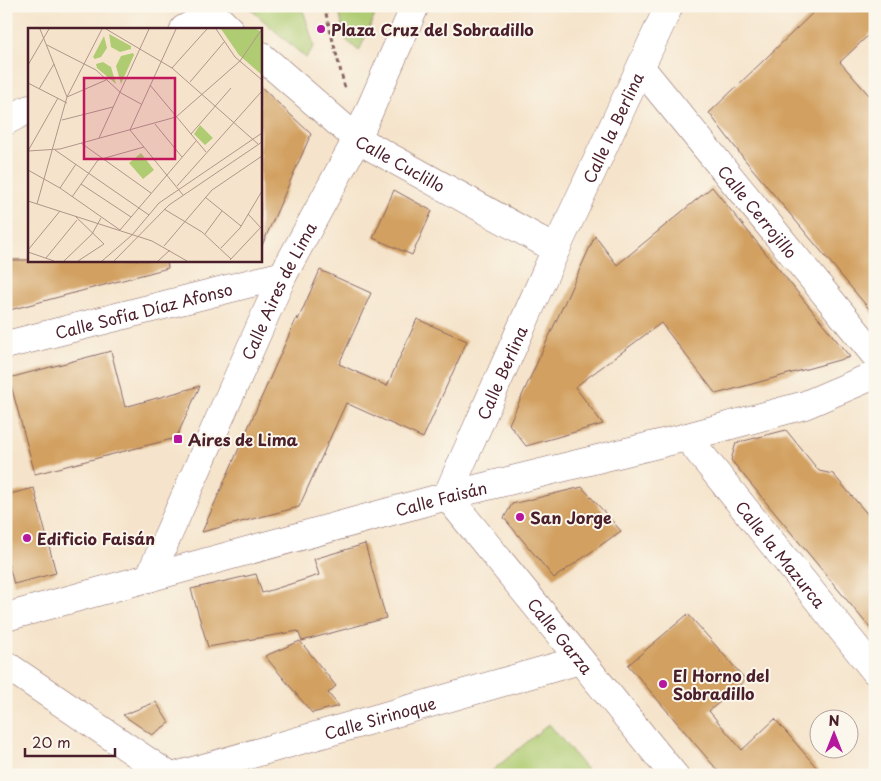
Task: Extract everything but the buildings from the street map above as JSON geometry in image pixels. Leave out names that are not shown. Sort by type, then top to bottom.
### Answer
[{"type":"street","name":"Calle Aires de Lima","points":[[149,578],[283,276],[357,139],[414,6]]},
{"type":"street","name":"Calle la Berlina","points":[[556,249],[669,6]]},
{"type":"street","points":[[186,28],[215,16]]},
{"type":"street","name":"Calle Cuclillo","points":[[261,56],[357,139],[556,249]]},
{"type":"street","name":"Calle Cerrojillo","points":[[641,68],[875,355]]},
{"type":"street","points":[[6,121],[28,110]]},
{"type":"street","name":"Calle Berlina","points":[[446,496],[556,249]]},
{"type":"street","name":"Calle Sofía Díaz Afonso","points":[[6,345],[283,276]]},
{"type":"street","name":"Calle Faisán","points":[[6,618],[446,496],[687,437],[804,404],[875,375]]},
{"type":"street","name":"Calle la Mazurca","points":[[687,437],[875,672]]},
{"type":"street","name":"Calle Garza","points":[[446,496],[674,775]]},
{"type":"street","name":"Calle Sirinoque","points":[[179,775],[580,660]]},
{"type":"street","points":[[6,665],[168,775]]},
{"type":"path","points":[[324,6],[346,95]]},
{"type":"green space","points":[[247,6],[302,6],[314,46],[306,58]]},
{"type":"green space","points":[[338,6],[379,6],[359,51],[345,39]]},
{"type":"green space","points":[[549,724],[591,775],[487,775]]},
{"type":"place","name":"Plaza Cruz del Sobradillo","points":[[321,29]]},
{"type":"place","name":"Aires de Lima","points":[[178,439]]},
{"type":"place","name":"San Jorge","points":[[520,517]]},
{"type":"place","name":"Edificio Faisán","points":[[27,538]]},
{"type":"place","name":"El Horno del Sobradillo","points":[[663,684]]}]
